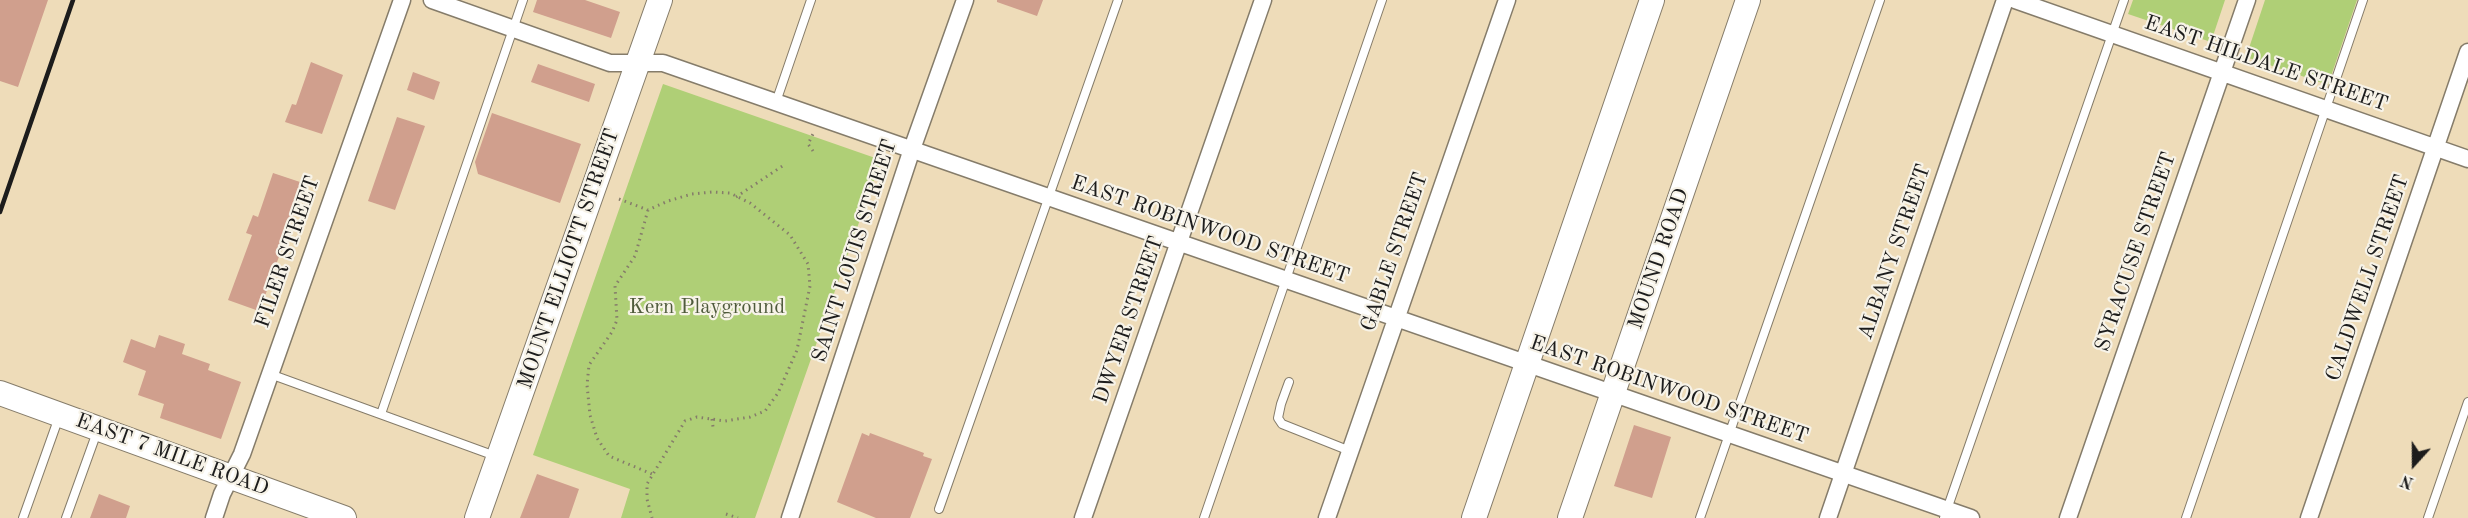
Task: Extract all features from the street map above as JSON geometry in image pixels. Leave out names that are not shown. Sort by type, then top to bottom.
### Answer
[{"type":"main road","name":"MOUNT ELLIOTT STREET","points":[[477,518],[660,0]]},
{"type":"main road","points":[[1474,518],[1652,0]]},
{"type":"main road","name":"MOUND ROAD","points":[[1570,518],[1748,0]]},
{"type":"main road","name":"EAST 7 MILE ROAD","points":[[0,393],[344,518]]},
{"type":"street","name":"FILER STREET","points":[[214,518],[222,494],[232,478],[270,374],[402,0]]},
{"type":"street","name":"EAST ROBINWOOD STREET","points":[[432,0],[610,63],[663,63],[1525,365],[1843,473],[1945,514],[1971,518]]},
{"type":"street","name":"SAINT LOUIS STREET","points":[[790,518],[912,150],[965,0]]},
{"type":"street","name":"DWYER STREET","points":[[1083,518],[1263,0]]},
{"type":"street","name":"GABLE STREET","points":[[1327,518],[1507,0]]},
{"type":"street","name":"ALBANY STREET","points":[[1828,518],[2006,0]]},
{"type":"street","name":"EAST HILDALE STREET","points":[[2015,0],[2468,159]]},
{"type":"street","name":"SYRACUSE STREET","points":[[2068,518],[2247,0]]},
{"type":"street","name":"CALDWELL STREET","points":[[2309,518],[2468,52]]},
{"type":"lane","points":[[381,414],[523,0]]},
{"type":"lane","points":[[776,102],[811,0]]},
{"type":"lane","points":[[939,509],[1118,0]]},
{"type":"lane","points":[[1204,518],[1382,0]]},
{"type":"lane","points":[[1700,518],[1880,0]]},
{"type":"lane","points":[[1945,514],[2124,0]]},
{"type":"lane","points":[[2186,518],[2363,0]]},
{"type":"lane","points":[[270,374],[499,457]]},
{"type":"lane","points":[[1289,382],[1278,418],[1281,424],[1350,451]]},
{"type":"lane","points":[[2428,518],[2468,402]]},
{"type":"lane","points":[[23,518],[61,414]]},
{"type":"lane","points":[[66,518],[99,428]]},
{"type":"path","points":[[813,134],[808,144],[813,151]]},
{"type":"path","points":[[736,197],[784,165]]},
{"type":"path","points":[[619,200],[648,210],[692,194],[730,193],[770,217],[790,235],[808,264],[810,286],[797,350],[778,393],[765,411],[750,417],[725,421],[697,417],[685,421],[647,484],[647,499],[652,518]]},
{"type":"path","points":[[648,210],[635,256],[615,286],[617,320],[612,332],[589,365],[587,385],[590,415],[595,431],[609,456],[652,474]]},
{"type":"path","points":[[712,419],[713,427]]},
{"type":"path","points":[[726,514],[738,518]]},
{"type":"green space","points":[[2133,0],[2225,0],[2211,42],[2128,14]]},
{"type":"green space","points":[[2265,0],[2357,0],[2328,85],[2246,57]]},
{"type":"green space","name":"Kern Playground","points":[[663,84],[881,160],[755,518],[621,518],[630,489],[533,455]]},
{"type":"building","points":[[0,0],[48,0],[18,87],[0,81]]},
{"type":"building","points":[[537,0],[585,0],[620,12],[611,38],[533,12]]},
{"type":"building","points":[[997,0],[1043,0],[1037,16],[997,2]]},
{"type":"building","points":[[311,62],[343,75],[322,134],[285,122],[292,104],[296,105]]},
{"type":"building","points":[[538,64],[595,84],[589,102],[531,82]]},
{"type":"building","points":[[413,72],[440,82],[434,100],[407,90]]},
{"type":"building","points":[[492,113],[581,144],[560,203],[478,174],[475,162]]},
{"type":"building","points":[[397,117],[425,126],[395,210],[368,201]]},
{"type":"building","points":[[273,173],[300,182],[299,184],[304,186],[260,310],[256,310],[228,300],[252,235],[246,233],[253,215],[258,217]]},
{"type":"building","points":[[159,335],[185,344],[182,354],[210,364],[208,370],[241,382],[221,439],[160,418],[164,404],[138,395],[146,371],[123,362],[131,339],[155,348]]},
{"type":"building","points":[[1634,425],[1671,437],[1652,498],[1614,486]]},
{"type":"building","points":[[862,433],[869,436],[870,433],[924,453],[923,456],[932,459],[910,518],[876,518],[837,502]]},
{"type":"building","points":[[537,474],[579,489],[569,518],[520,518]]},
{"type":"building","points":[[99,494],[130,506],[126,518],[90,518]]},
{"type":"railway","points":[[0,212],[73,0]]}]
